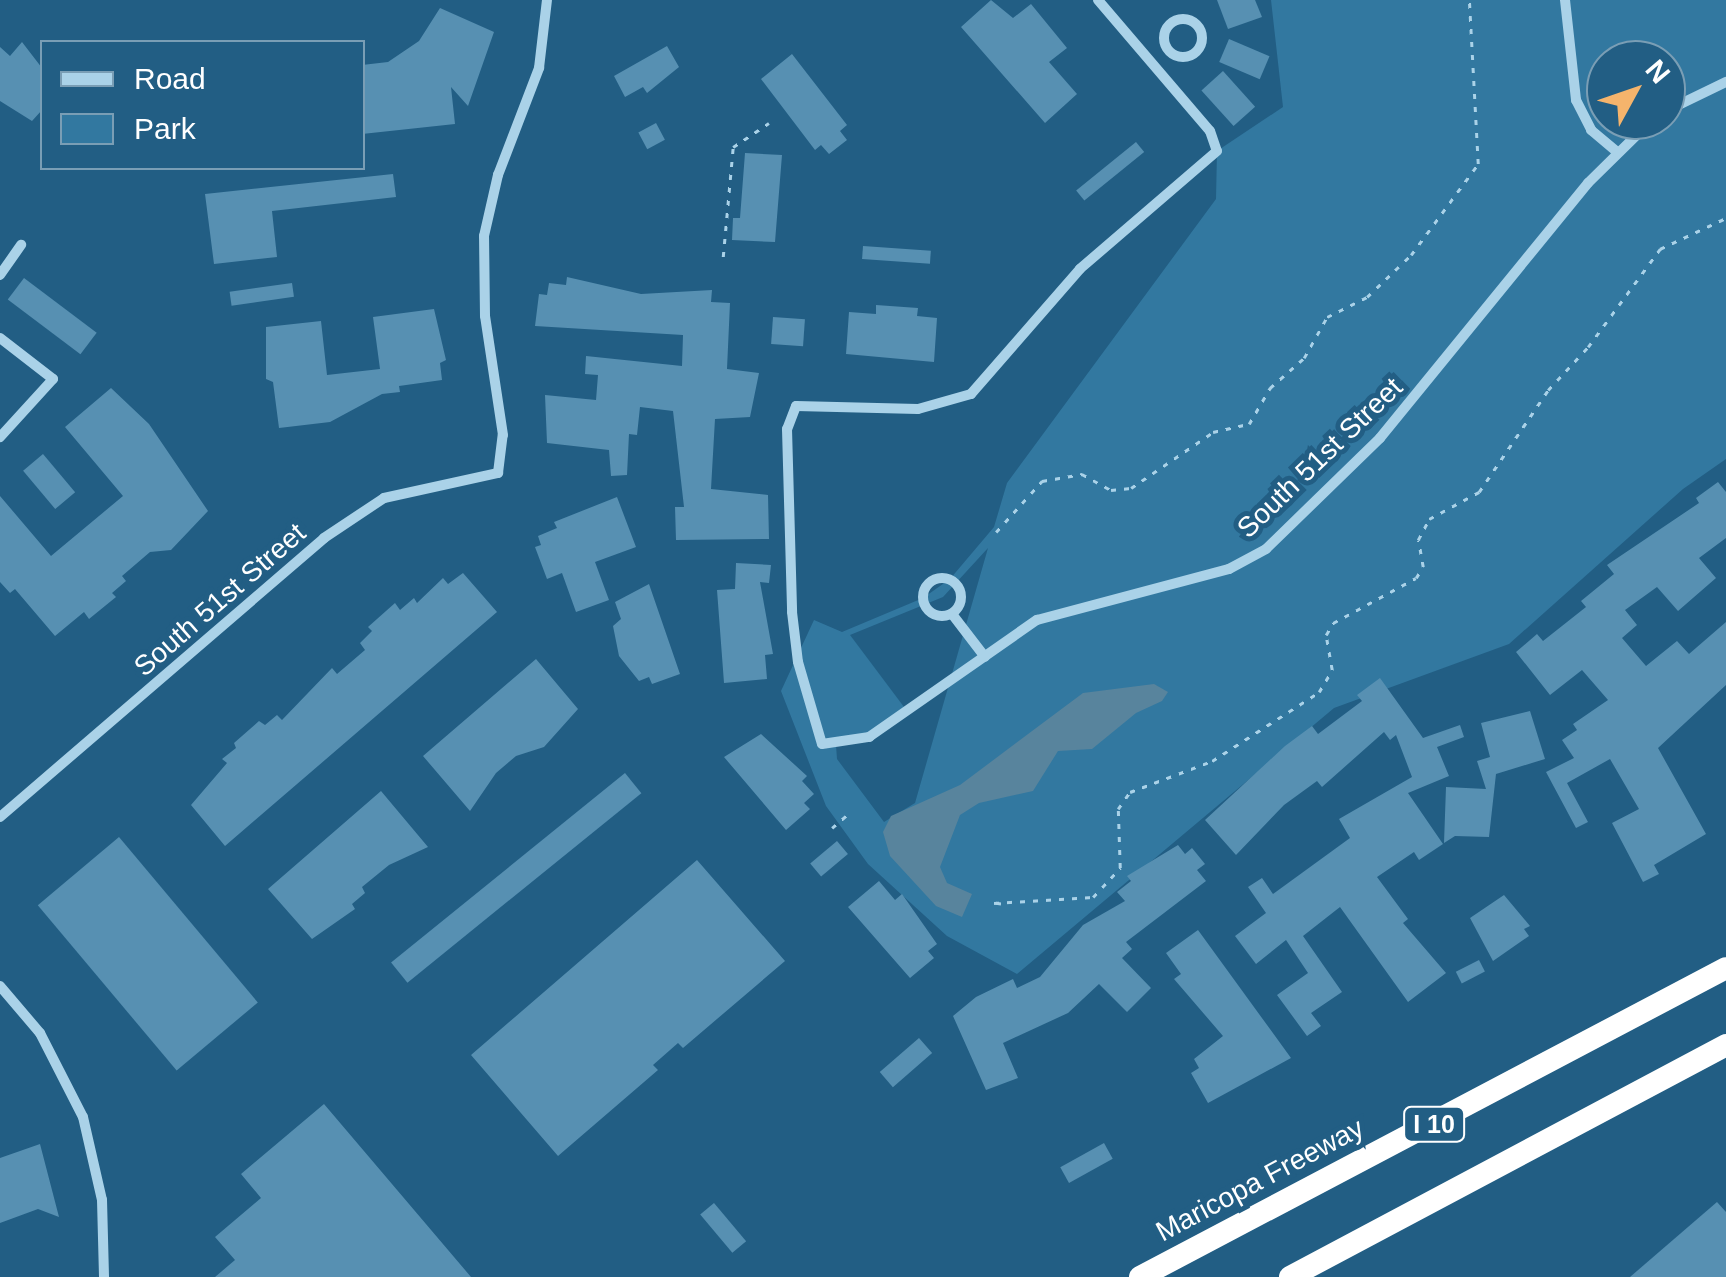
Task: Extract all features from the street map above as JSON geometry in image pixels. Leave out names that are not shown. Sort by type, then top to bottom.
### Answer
[{"type":"highway","name":"Maricopa Freeway","points":[[1140,1277],[1726,968]]},
{"type":"highway","name":"I 10","points":[[1290,1277],[1726,1046]]},
{"type":"street","name":"South 51st Street","points":[[0,818],[324,538],[384,498],[498,473],[504,435],[485,316],[484,236],[498,175],[539,68],[547,0]]},
{"type":"street","points":[[1098,0],[1149,64],[1167,50]]},
{"type":"street","points":[[1565,0],[1576,100],[1591,130],[1617,152]]},
{"type":"street","name":"South 51st Street","points":[[1149,64],[1210,131],[1218,151],[1080,269],[971,394],[918,409],[796,406],[787,429],[792,612],[798,662],[822,744],[869,737],[1054,612],[1229,569],[1266,549],[1380,438],[1630,140]]},
{"type":"street","points":[[1686,102],[1726,82]]},
{"type":"street","points":[[0,275],[21,245]]},
{"type":"street","points":[[0,338],[53,380],[0,437]]},
{"type":"street","points":[[952,614],[985,658]]},
{"type":"street","points":[[0,986],[40,1033],[83,1117],[102,1200],[104,1277]]},
{"type":"path","points":[[996,532],[1042,482],[1082,474],[1121,490],[1144,482],[1213,432],[1249,424],[1270,388],[1304,358],[1327,317],[1367,297],[1411,255],[1478,164],[1469,0]]},
{"type":"path","points":[[723,257],[733,147],[768,124]]},
{"type":"path","points":[[1001,904],[1093,898],[1120,868],[1118,809],[1130,792],[1203,765],[1319,692],[1332,670],[1326,635],[1333,622],[1416,578],[1422,567],[1418,540],[1429,519],[1488,481],[1548,390],[1588,347],[1660,249],[1726,218]]},
{"type":"path","points":[[832,828],[848,814]]},
{"type":"green space","points":[[1271,0],[1726,0],[1726,459],[1683,489],[1509,644],[1334,708],[1017,974],[947,936],[868,864],[826,806],[781,691],[814,620],[842,632],[923,598],[950,579],[994,527],[1007,483],[1216,199],[1217,151],[1283,107]],"holes":[[[988,548],[915,803],[884,822],[837,759],[836,745],[869,737],[907,711],[850,635],[943,597]]]},
{"type":"shaded area","points":[[1154,684],[1168,692],[1162,701],[1136,713],[1092,749],[1058,751],[1033,791],[979,803],[960,815],[940,867],[947,883],[972,894],[962,917],[936,906],[890,856],[883,832],[891,816],[960,785],[1083,693]]},
{"type":"building","points":[[991,0],[1013,18],[1031,4],[1067,48],[1049,62],[1077,94],[1045,123],[961,27]]},
{"type":"building","points":[[1217,0],[1255,0],[1262,17],[1228,29]]},
{"type":"building","points":[[440,8],[494,32],[468,106],[451,87],[455,124],[365,134],[365,65],[388,62],[419,41]]},
{"type":"building","points":[[1229,39],[1270,56],[1260,79],[1219,62]]},
{"type":"building","points":[[22,42],[40,65],[40,112],[32,121],[0,101],[0,47],[10,56]]},
{"type":"building","points":[[667,46],[679,67],[647,93],[643,87],[625,97],[614,76]]},
{"type":"building","points":[[792,54],[847,125],[840,131],[847,140],[829,154],[821,145],[815,150],[761,79]]},
{"type":"building","points":[[1223,71],[1255,107],[1234,126],[1201,90]]},
{"type":"building","points":[[656,123],[665,140],[647,149],[638,132]]},
{"type":"building","points":[[1136,142],[1144,152],[1084,201],[1076,190]]},
{"type":"building","points":[[745,153],[782,155],[775,242],[732,240],[733,218],[740,218]]},
{"type":"building","points":[[393,174],[396,197],[272,211],[277,257],[214,264],[205,194]]},
{"type":"building","points":[[863,246],[931,251],[930,264],[862,259]]},
{"type":"building","points":[[567,277],[641,294],[712,290],[711,302],[730,303],[727,369],[759,373],[750,417],[715,419],[711,489],[768,495],[769,539],[676,540],[675,507],[684,507],[673,411],[640,407],[637,435],[629,434],[627,475],[611,476],[609,450],[547,443],[545,395],[596,400],[598,375],[585,374],[586,356],[682,366],[683,335],[535,326],[539,294],[547,295],[549,283],[566,285]]},
{"type":"building","points":[[24,278],[97,333],[80,354],[8,300]]},
{"type":"building","points":[[292,283],[294,297],[232,306],[230,292]]},
{"type":"building","points":[[876,305],[918,308],[917,316],[937,318],[934,362],[846,354],[849,312],[876,314]]},
{"type":"building","points":[[434,309],[446,360],[440,363],[442,380],[399,386],[400,392],[382,394],[330,422],[279,428],[273,382],[266,379],[266,327],[321,321],[327,375],[380,369],[373,317]]},
{"type":"building","points":[[773,317],[805,319],[803,346],[771,344]]},
{"type":"building","points":[[111,388],[149,424],[208,511],[171,550],[150,552],[122,576],[126,581],[112,593],[116,597],[89,619],[84,612],[55,636],[15,589],[10,593],[0,582],[0,496],[51,556],[123,496],[65,427]]},
{"type":"building","points":[[43,454],[75,492],[55,509],[23,471]]},
{"type":"building","points":[[1718,482],[1726,492],[1726,538],[1699,558],[1716,578],[1678,611],[1657,587],[1625,610],[1637,625],[1622,638],[1646,666],[1677,641],[1689,654],[1726,622],[1726,685],[1658,748],[1706,834],[1654,865],[1659,874],[1643,882],[1612,823],[1639,809],[1610,759],[1567,783],[1588,822],[1576,828],[1546,772],[1574,758],[1562,740],[1577,730],[1573,724],[1608,700],[1582,670],[1550,695],[1516,652],[1537,634],[1543,641],[1586,607],[1581,601],[1614,574],[1607,565],[1699,503],[1696,498]]},
{"type":"building","points":[[617,497],[636,547],[595,562],[609,600],[576,612],[562,573],[547,579],[535,547],[541,545],[538,536],[557,528],[554,522]]},
{"type":"building","points":[[736,563],[771,565],[769,583],[760,582],[773,654],[765,655],[767,679],[724,683],[717,590],[735,589]]},
{"type":"building","points":[[463,573],[497,612],[225,846],[191,805],[227,763],[222,759],[236,748],[234,743],[259,721],[265,725],[277,715],[282,720],[332,668],[337,674],[365,650],[360,643],[372,631],[368,627],[395,603],[400,610],[414,598],[417,603],[443,578],[448,584]]},
{"type":"building","points":[[649,584],[680,674],[652,684],[649,677],[639,681],[619,656],[613,626],[621,619],[615,602]]},
{"type":"building","points":[[536,659],[578,709],[544,747],[516,756],[496,773],[470,811],[423,756]]},
{"type":"building","points":[[1380,678],[1423,738],[1460,725],[1464,737],[1437,747],[1449,776],[1408,793],[1443,844],[1419,860],[1414,852],[1377,877],[1408,919],[1403,923],[1446,973],[1408,1002],[1340,907],[1303,936],[1342,992],[1311,1013],[1321,1026],[1307,1036],[1277,995],[1308,973],[1286,940],[1256,964],[1235,936],[1266,913],[1248,887],[1262,878],[1273,894],[1350,838],[1339,819],[1412,777],[1396,735],[1390,740],[1384,732],[1322,787],[1317,781],[1284,805],[1236,855],[1205,820],[1285,746],[1312,726],[1318,734],[1362,701],[1357,695]]},
{"type":"building","points":[[1530,711],[1545,759],[1496,774],[1489,837],[1455,836],[1444,843],[1446,787],[1486,789],[1477,761],[1490,757],[1481,723]]},
{"type":"building","points":[[761,734],[807,776],[802,781],[814,794],[804,803],[810,809],[786,830],[724,757]]},
{"type":"building","points":[[625,773],[641,793],[407,983],[391,962]]},
{"type":"building","points":[[381,791],[428,847],[389,865],[362,887],[365,893],[352,904],[355,909],[312,939],[268,889]]},
{"type":"building","points":[[119,837],[258,1002],[177,1071],[38,905]]},
{"type":"building","points":[[837,841],[848,854],[821,877],[810,863]]},
{"type":"building","points":[[1178,845],[1185,854],[1192,848],[1205,864],[1197,870],[1206,881],[1126,942],[1132,949],[1122,958],[1151,988],[1127,1012],[1099,984],[1068,1013],[1003,1043],[1018,1078],[986,1090],[953,1016],[976,997],[1013,979],[1017,988],[1040,977],[1083,925],[1125,901],[1117,892],[1131,881],[1127,876]]},
{"type":"building","points":[[697,860],[785,961],[683,1048],[678,1043],[653,1065],[658,1070],[558,1156],[471,1055]]},
{"type":"building","points":[[879,881],[895,900],[902,894],[937,944],[928,951],[934,958],[910,978],[848,907]]},
{"type":"building","points":[[1504,895],[1530,926],[1524,929],[1529,936],[1493,961],[1470,918]]},
{"type":"building","points":[[1198,930],[1291,1058],[1208,1103],[1191,1073],[1199,1068],[1194,1059],[1223,1036],[1174,979],[1181,974],[1166,953]]},
{"type":"building","points":[[1479,960],[1485,972],[1462,983],[1456,972]]},
{"type":"building","points":[[919,1038],[932,1053],[893,1087],[880,1072]]},
{"type":"building","points":[[324,1104],[471,1277],[215,1277],[235,1260],[215,1237],[261,1198],[241,1174]]},
{"type":"building","points":[[1104,1143],[1113,1159],[1069,1183],[1060,1167]]},
{"type":"building","points":[[40,1144],[59,1217],[38,1209],[0,1223],[0,1158]]},
{"type":"building","points":[[1717,1202],[1726,1212],[1726,1277],[1630,1277]]},
{"type":"building","points":[[714,1203],[746,1241],[732,1253],[700,1215]]}]
